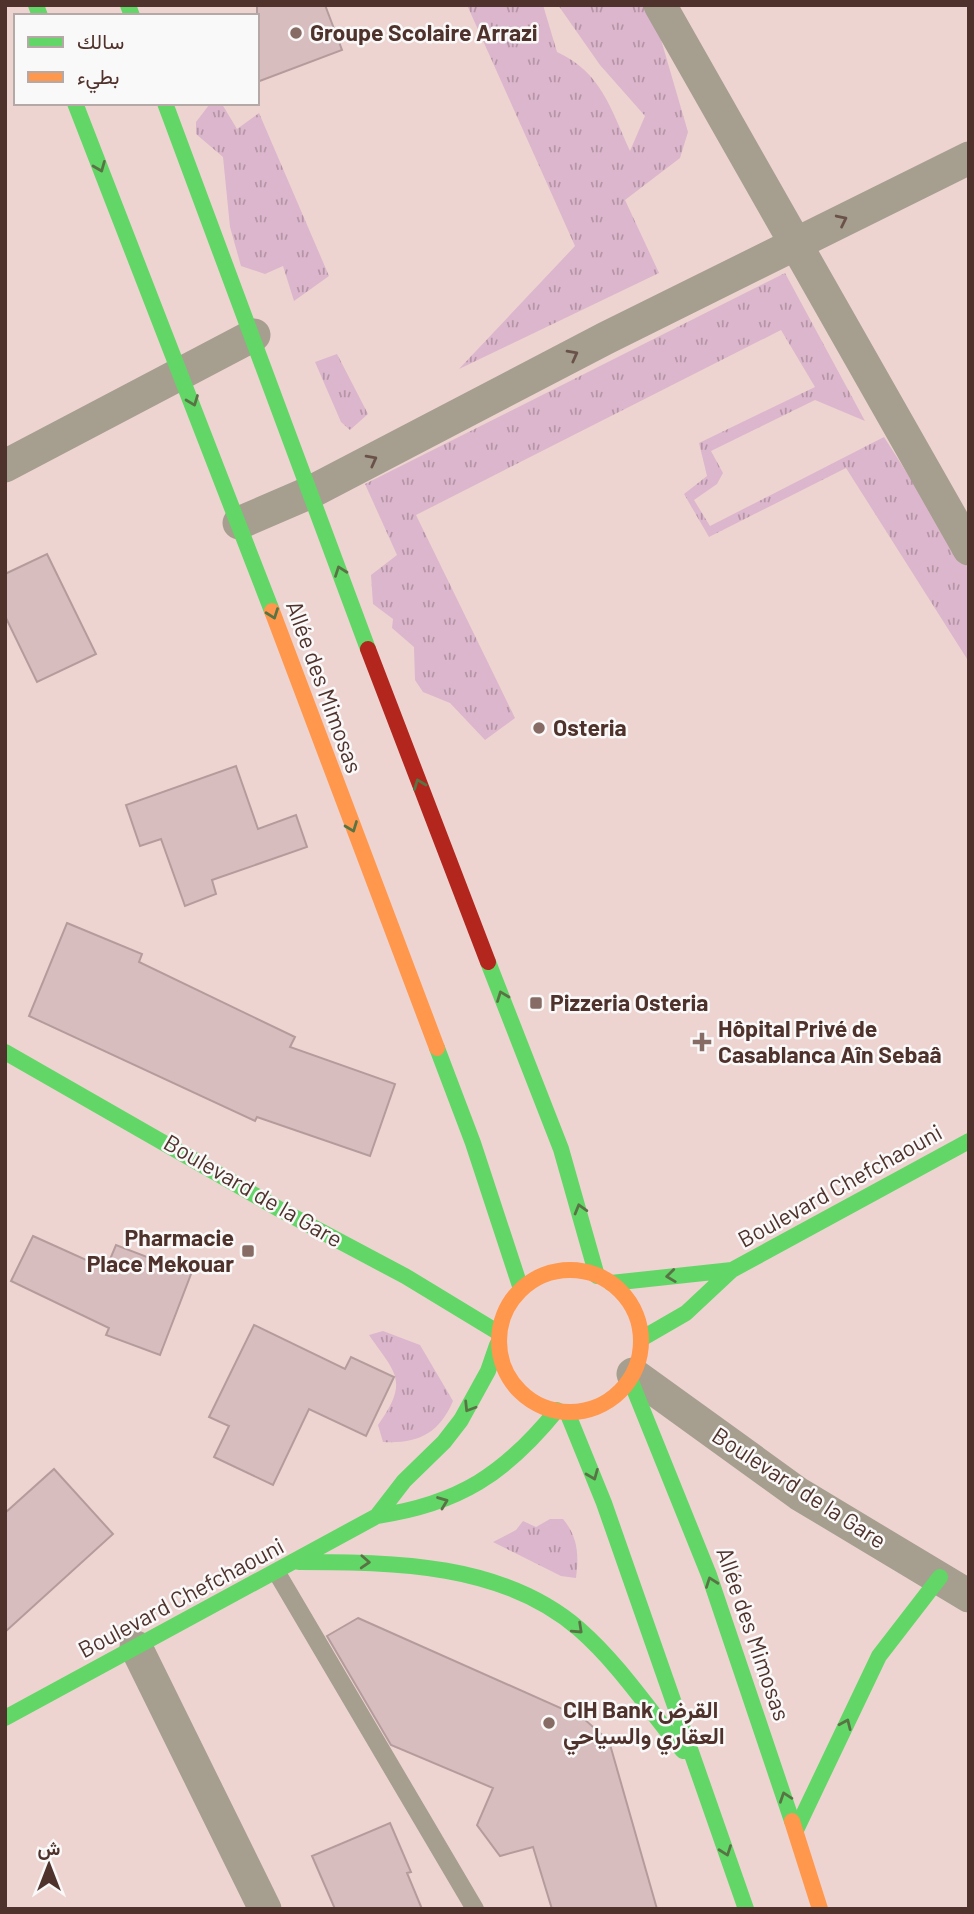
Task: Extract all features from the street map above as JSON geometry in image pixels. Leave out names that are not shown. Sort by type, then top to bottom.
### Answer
[{"type":"main road","name":"Allée des Mimosas","points":[[76,105],[182,373],[477,1154],[522,1289]]},
{"type":"main road","points":[[166,105],[254,335],[398,730],[561,1149],[604,1280]]},
{"type":"main road","name":"Boulevard de la Gare","points":[[5,1052],[279,1209],[405,1276],[498,1339]]},
{"type":"main road","name":"Boulevard Chefchaouni","points":[[641,1339],[686,1313],[732,1270],[969,1141]]},
{"type":"main road","name":"Boulevard Chefchaouni","points":[[604,1280],[732,1270]]},
{"type":"main road","points":[[577,1271],[604,1280],[627,1298],[638,1318],[641,1339],[632,1377],[603,1404],[586,1410],[562,1411],[539,1404],[519,1390],[504,1369],[498,1339],[506,1309],[522,1289],[538,1278],[557,1272],[577,1271]]},
{"type":"main road","name":"Boulevard Chefchaouni","points":[[377,1516],[404,1481],[444,1442],[461,1420],[476,1396],[498,1339]]},
{"type":"main road","name":"Allée des Mimosas","points":[[632,1377],[699,1549],[796,1830],[820,1909]]},
{"type":"main road","points":[[562,1411],[604,1503],[746,1909]]},
{"type":"main road","name":"Boulevard Chefchaouni","points":[[5,1717],[277,1573],[377,1516],[420,1510],[470,1491],[511,1460],[562,1411]]},
{"type":"main road","points":[[297,1562],[408,1565],[474,1578],[526,1594],[578,1628],[695,1766]]},
{"type":"main road","points":[[796,1830],[874,1664],[940,1577]]},
{"type":"street","points":[[660,5],[969,549]]},
{"type":"street","points":[[239,523],[311,492],[795,243],[969,158]]},
{"type":"street","points":[[5,466],[254,335]]},
{"type":"street","name":"Boulevard de la Gare","points":[[632,1377],[799,1494],[969,1596]]},
{"type":"street","points":[[136,1647],[265,1909]]},
{"type":"lane","points":[[277,1573],[475,1909]]},
{"type":"green space","points":[[467,5],[543,5],[557,52],[584,70],[603,93],[630,151],[645,116],[600,65],[558,5],[648,5],[657,26],[688,132],[680,158],[625,200],[659,273],[459,369],[575,246]]},
{"type":"green space","points":[[209,105],[223,105],[237,129],[259,113],[329,276],[294,301],[283,266],[265,274],[241,266],[230,227],[223,157],[196,134],[196,122]]},
{"type":"green space","points":[[785,273],[865,421],[815,400],[711,451],[723,473],[717,484],[694,500],[710,526],[884,437],[969,570],[969,662],[846,468],[709,537],[684,494],[707,476],[699,443],[815,387],[781,330],[416,515],[515,718],[485,740],[450,703],[423,692],[415,680],[414,647],[392,628],[393,619],[373,604],[371,575],[397,555],[365,484]]},
{"type":"green space","points":[[337,354],[368,414],[350,430],[341,422],[315,362]]},
{"type":"green space","points":[[383,1331],[420,1345],[453,1401],[441,1422],[426,1435],[416,1439],[383,1442],[378,1425],[394,1397],[395,1377],[392,1368],[369,1335]]},
{"type":"green space","points":[[550,1519],[563,1519],[572,1533],[577,1554],[576,1578],[561,1576],[493,1542],[516,1530],[523,1521],[536,1527]]},
{"type":"building","name":"Groupe Scolaire Arrazi","points":[[257,5],[325,5],[342,50],[259,81]]},
{"type":"building","points":[[47,554],[96,654],[37,682],[5,616],[5,574]]},
{"type":"building","points":[[236,766],[258,829],[296,815],[307,847],[212,880],[216,894],[185,906],[161,839],[140,846],[126,805]]},
{"type":"building","points":[[67,923],[142,954],[139,962],[295,1037],[290,1047],[395,1084],[370,1156],[257,1117],[255,1121],[29,1016]]},
{"type":"building","points":[[33,1236],[106,1269],[116,1245],[191,1274],[160,1355],[106,1335],[109,1328],[11,1281]]},
{"type":"building","points":[[254,1325],[345,1369],[351,1357],[394,1377],[366,1436],[309,1409],[273,1485],[214,1457],[229,1426],[209,1417]]},
{"type":"building","points":[[54,1469],[113,1534],[5,1632],[5,1513]]},
{"type":"building","points":[[358,1618],[583,1718],[609,1741],[657,1909],[552,1909],[533,1847],[500,1856],[477,1825],[493,1788],[391,1745],[327,1636]]},
{"type":"building","points":[[390,1823],[411,1872],[407,1873],[422,1909],[335,1909],[312,1856]]},
{"type":"traffic: fast","points":[[36,5],[39,14]]},
{"type":"traffic: fast","points":[[128,5],[131,14]]},
{"type":"traffic: fast","points":[[76,105],[272,611]]},
{"type":"traffic: fast","points":[[166,105],[368,649]]},
{"type":"traffic: fast","points":[[488,962],[561,1149],[597,1276]]},
{"type":"traffic: fast","points":[[437,1048],[473,1143],[521,1289]]},
{"type":"traffic: fast","points":[[5,1052],[279,1209],[405,1276],[499,1333]]},
{"type":"traffic: fast","points":[[641,1339],[686,1313],[732,1270],[969,1141]]},
{"type":"traffic: fast","points":[[611,1283],[732,1270]]},
{"type":"traffic: fast","points":[[5,1718],[377,1516],[404,1481],[444,1442],[461,1420],[488,1371],[497,1345]]},
{"type":"traffic: fast","points":[[630,1379],[709,1575],[792,1821]]},
{"type":"traffic: fast","points":[[377,1516],[432,1503],[478,1482],[518,1452],[557,1410]]},
{"type":"traffic: fast","points":[[567,1412],[604,1503],[746,1909]]},
{"type":"traffic: fast","points":[[299,1562],[409,1566],[482,1579],[517,1591],[549,1607],[594,1643],[621,1672],[683,1751]]},
{"type":"traffic: fast","points":[[796,1830],[879,1656],[940,1577]]},
{"type":"traffic: slow","points":[[272,611],[437,1048]]},
{"type":"traffic: slow","points":[[570,1270],[597,1276],[620,1291],[635,1314],[641,1341],[635,1368],[620,1391],[597,1406],[570,1412],[543,1406],[520,1391],[505,1368],[499,1341],[505,1314],[520,1291],[543,1276],[570,1270]]},
{"type":"traffic: slow","points":[[792,1821],[820,1909]]},
{"type":"traffic: jam","points":[[368,649],[488,962]]},
{"type":"place","name":"Groupe Scolaire Arrazi","points":[[296,33]]},
{"type":"place","name":"Osteria","points":[[539,728]]},
{"type":"place","name":"Pizzeria Osteria","points":[[536,1003]]},
{"type":"place","name":"Hôpital Privé de Casablanca Aîn Sebaâ","points":[[702,1042]]},
{"type":"place","name":"Pharmacie Place Mekouar","points":[[248,1251]]},
{"type":"place","name":"CIH Bank القرض العقاري والسياحي","points":[[549,1723]]}]
